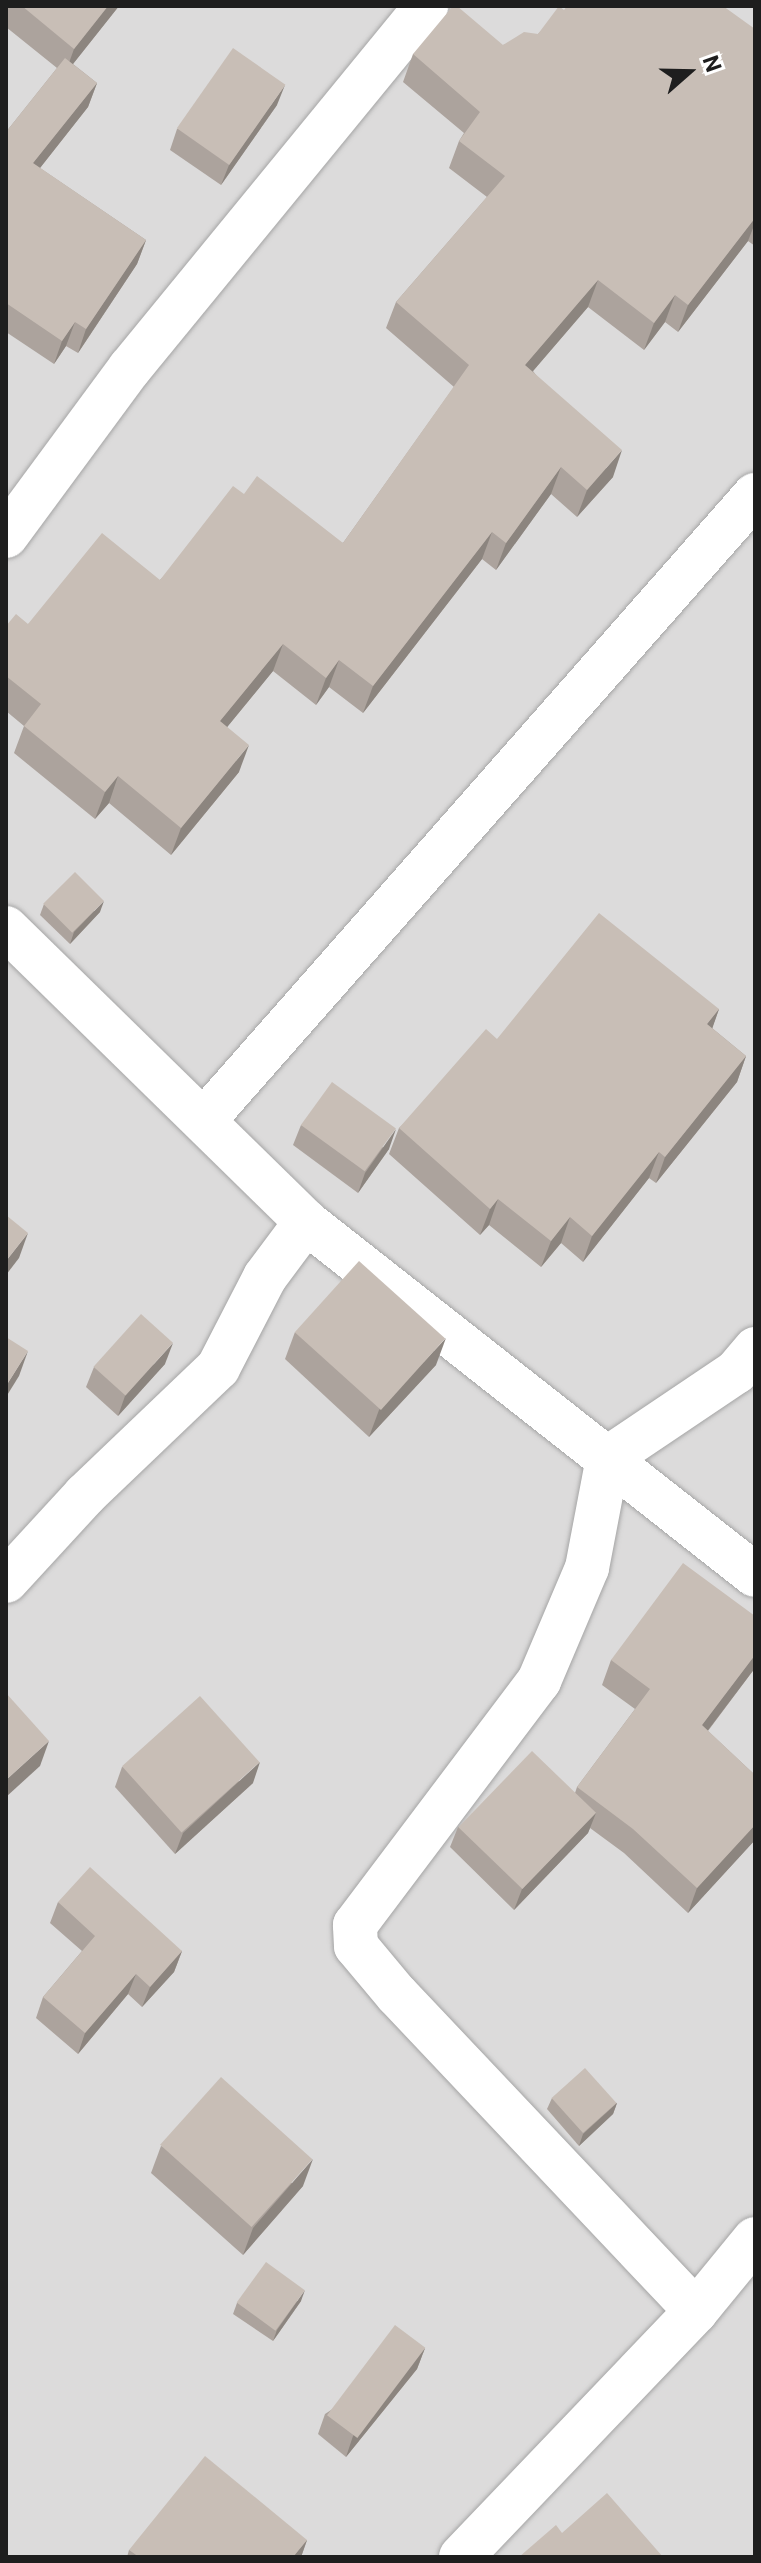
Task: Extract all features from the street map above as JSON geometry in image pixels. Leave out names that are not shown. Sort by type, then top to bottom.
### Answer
[{"type":"street","points":[[6,536],[130,368],[426,6]]},
{"type":"street","points":[[205,1119],[755,495]]},
{"type":"street","points":[[6,928],[205,1119],[306,1222],[755,1575]]},
{"type":"street","points":[[6,1581],[85,1495],[218,1368],[265,1277],[306,1222]]},
{"type":"street","points":[[696,2311],[356,1946],[355,1925],[539,1681],[587,1568],[608,1458],[736,1372],[755,1349]]},
{"type":"street","points":[[461,2557],[696,2311],[755,2239]]},
{"type":"shaded area","points":[[6,6],[755,6],[755,2557],[6,2557]]},
{"type":"building","points":[[22,6],[108,6],[74,49]]},
{"type":"building","points":[[453,6],[457,6],[503,45],[524,32],[538,34],[559,6],[564,10],[567,6],[723,6],[755,29],[755,218],[688,305],[675,295],[654,323],[598,280],[525,365],[622,450],[587,490],[561,467],[506,543],[492,532],[373,686],[339,660],[326,678],[283,644],[220,721],[249,745],[181,828],[118,776],[105,792],[24,726],[41,704],[6,676],[6,626],[16,614],[28,624],[102,533],[160,580],[233,486],[244,494],[257,476],[343,543],[469,365],[396,302],[505,176],[459,141],[480,112],[413,54]]},
{"type":"building","points":[[233,48],[285,85],[229,165],[177,128]]},
{"type":"building","points":[[65,58],[97,83],[33,163],[146,240],[86,329],[75,322],[62,341],[6,303],[6,132]]},
{"type":"building","points":[[75,872],[104,901],[72,933],[43,904]]},
{"type":"building","points":[[599,913],[719,1009],[707,1024],[746,1056],[665,1157],[659,1152],[592,1236],[570,1217],[551,1241],[498,1199],[490,1209],[399,1128],[486,1029],[497,1039]]},
{"type":"building","points":[[332,1082],[396,1128],[365,1171],[301,1125]]},
{"type":"building","points":[[6,1215],[28,1233],[6,1261]]},
{"type":"building","points":[[359,1261],[445,1339],[381,1410],[295,1332]]},
{"type":"building","points":[[141,1314],[173,1343],[125,1396],[93,1367]]},
{"type":"building","points":[[6,1337],[28,1351],[6,1386]]},
{"type":"building","points":[[683,1563],[755,1616],[755,1655],[702,1725],[755,1775],[755,1825],[697,1888],[633,1829],[577,1787],[650,1689],[611,1660]]},
{"type":"building","points":[[6,1693],[49,1741],[6,1780]]},
{"type":"building","points":[[200,1696],[260,1762],[182,1832],[122,1766]]},
{"type":"building","points":[[532,1751],[596,1813],[522,1889],[458,1827]]},
{"type":"building","points":[[90,1867],[182,1951],[150,1987],[136,1974],[85,2033],[43,1997],[95,1936],[58,1902]]},
{"type":"building","points":[[585,2068],[616,2103],[583,2133],[552,2098]]},
{"type":"building","points":[[221,2077],[312,2159],[252,2227],[160,2145]]},
{"type":"building","points":[[266,2262],[305,2290],[275,2331],[237,2302]]},
{"type":"building","points":[[395,2325],[425,2348],[357,2438],[327,2415]]},
{"type":"building","points":[[205,2456],[307,2540],[293,2557],[139,2557],[129,2550]]},
{"type":"building","points":[[607,2493],[663,2557],[519,2557],[556,2525],[562,2533]]}]
